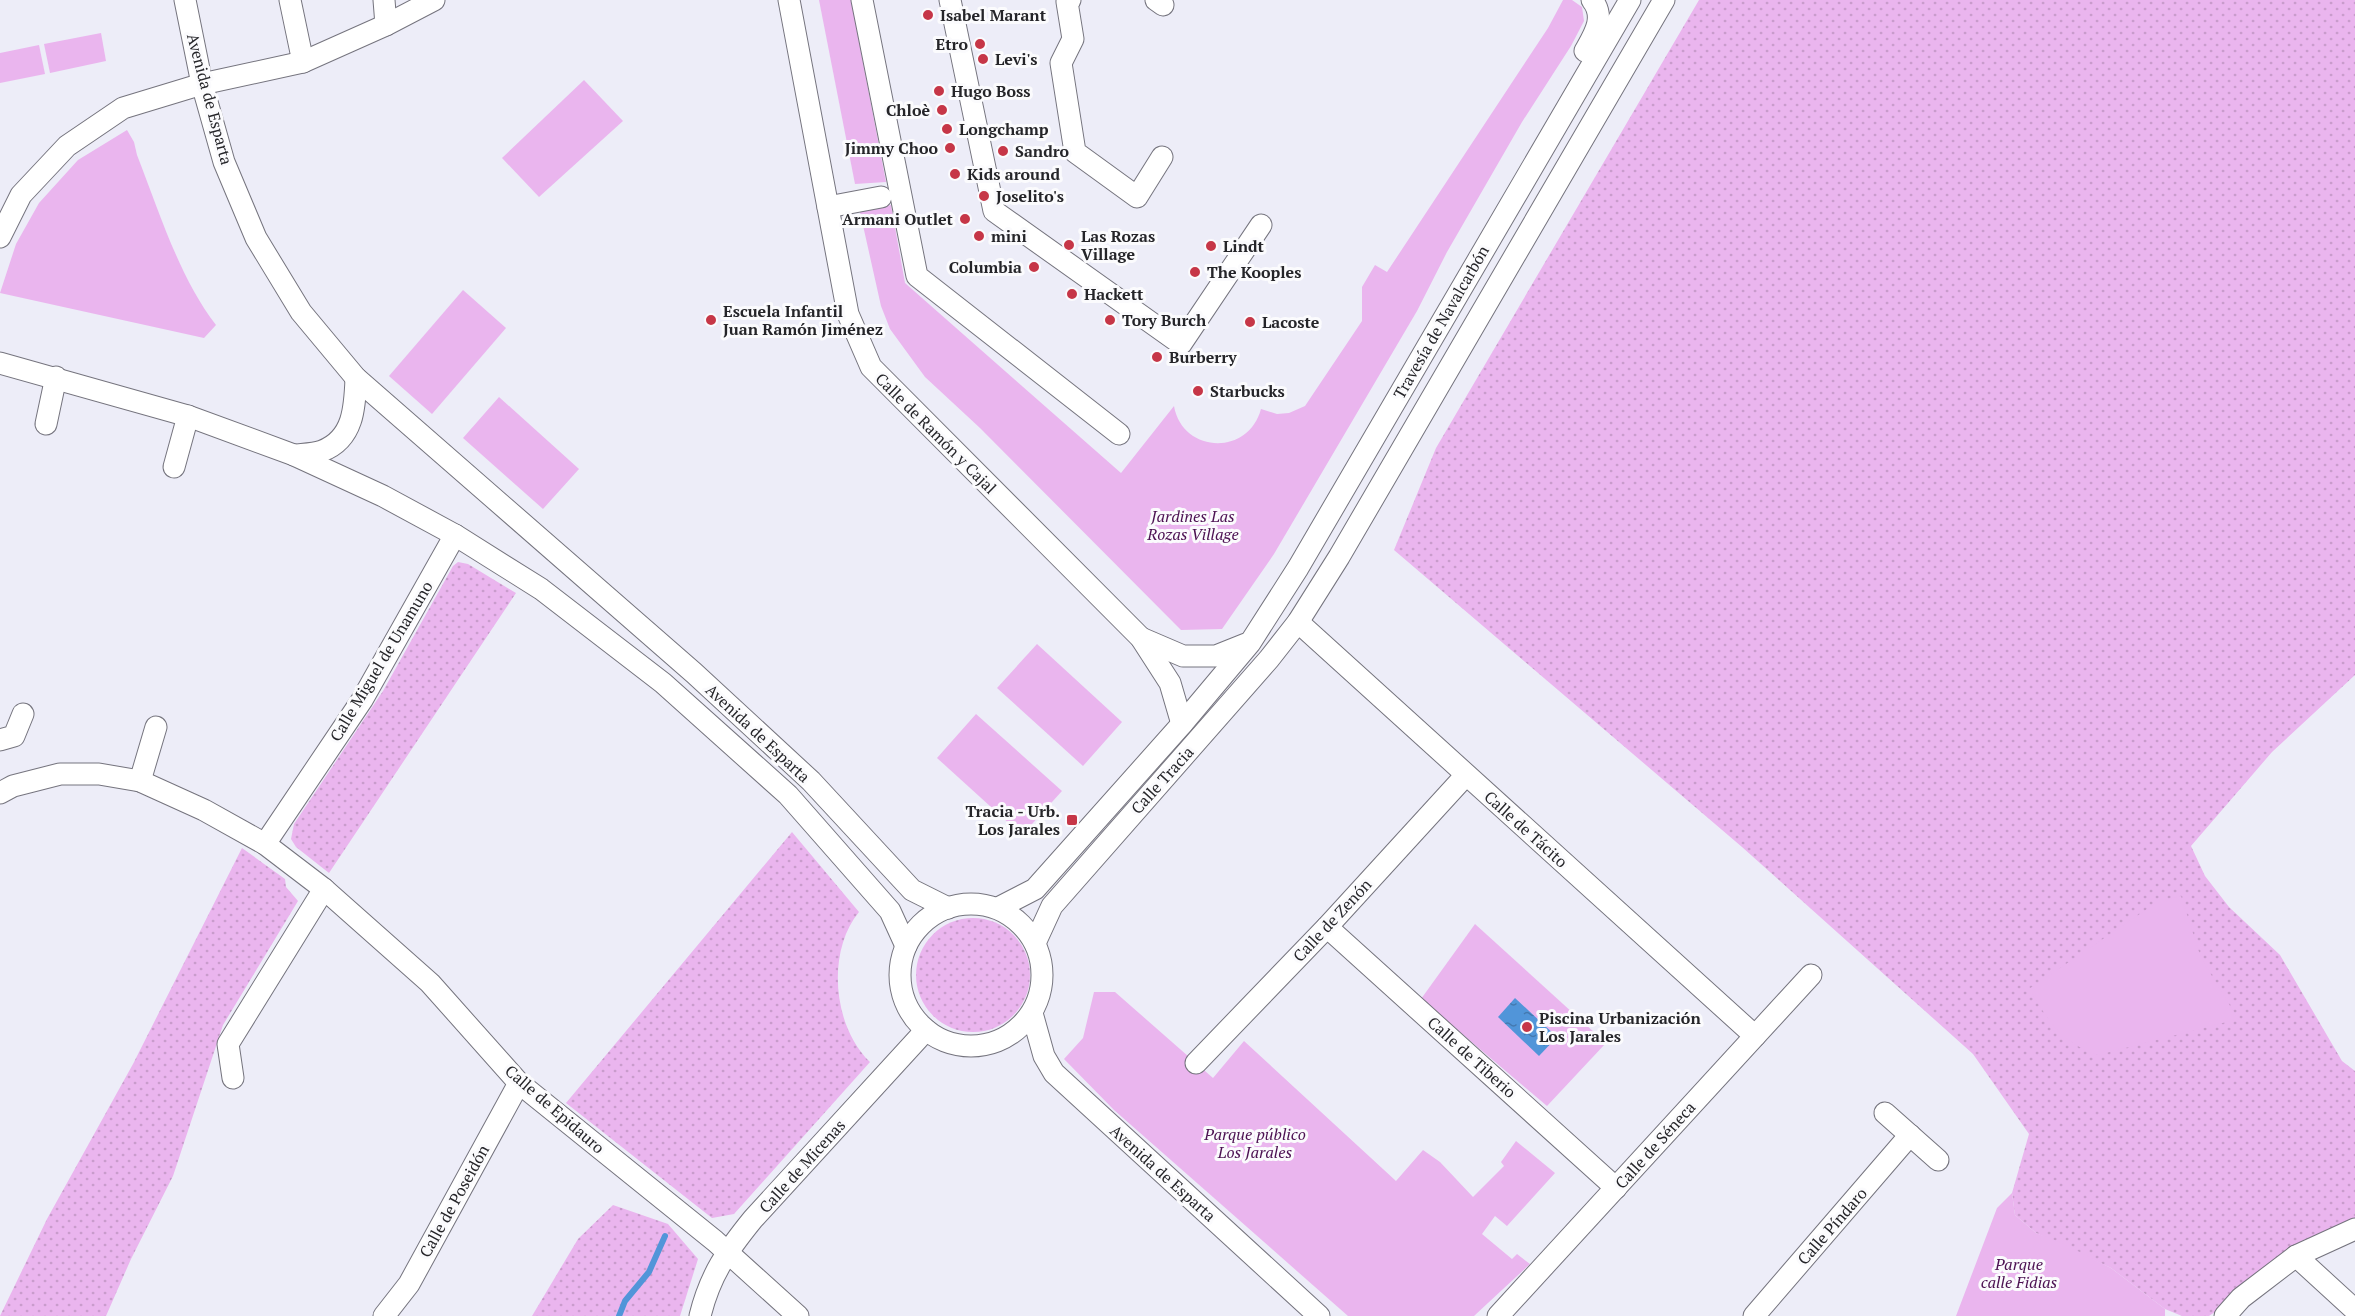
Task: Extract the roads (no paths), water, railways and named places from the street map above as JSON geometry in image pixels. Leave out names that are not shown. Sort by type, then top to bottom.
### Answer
[{"type":"street","name":"Avenida de Esparta","points":[[185,0],[202,84],[224,162],[256,238],[301,312],[356,378],[694,673],[811,781],[912,890],[948,908]]},
{"type":"street","points":[[290,0],[303,62]]},
{"type":"street","points":[[384,0],[386,25]]},
{"type":"street","points":[[0,237],[21,195],[67,146],[123,108],[202,84],[303,62],[386,25],[434,0]]},
{"type":"street","name":"Calle de Ramón y Cajal","points":[[789,0],[848,314],[871,367],[1141,638],[1170,683],[1182,724]]},
{"type":"street","points":[[862,0],[917,276],[1119,434]]},
{"type":"street","points":[[950,0],[994,211],[1181,344],[1261,225]]},
{"type":"street","points":[[1070,0],[1067,2],[1073,39],[1061,63],[1075,152],[1137,196],[1162,158]]},
{"type":"street","points":[[1557,124],[1554,106],[1598,28],[1598,7],[1592,0]]},
{"type":"street","name":"Travesía de Navalcarbón","points":[[1250,643],[1304,558],[1630,0]]},
{"type":"street","name":"Travesía de Navalcarbón","points":[[1298,622],[1339,557],[1664,0]]},
{"type":"street","points":[[828,207],[881,197]]},
{"type":"street","name":"Avenida de Esparta","points":[[0,363],[188,416],[294,455],[383,496],[455,536],[540,589],[663,683],[788,795],[890,911],[906,946]]},
{"type":"street","points":[[46,424],[56,378]]},
{"type":"street","name":"Avenida de Esparta","points":[[294,455],[323,451],[343,437],[354,413],[356,378]]},
{"type":"street","points":[[174,466],[188,416]]},
{"type":"street","name":"Calle Miguel de Unamuno","points":[[265,844],[362,700],[455,536]]},
{"type":"street","points":[[540,589],[554,583],[562,573],[564,560]]},
{"type":"street","name":"Calle de Tácito","points":[[1298,622],[1755,1036]]},
{"type":"street","name":"Calle Tracia","points":[[1035,943],[1052,906],[1269,659],[1298,622]]},
{"type":"street","name":"Calle de Ramón y Cajal","points":[[1141,638],[1184,656],[1216,656],[1250,643]]},
{"type":"street","name":"Calle Tracia","points":[[998,908],[1035,889],[1182,724],[1250,643]]},
{"type":"street","points":[[0,740],[14,736],[23,714]]},
{"type":"street","points":[[140,781],[156,727]]},
{"type":"street","name":"Calle de Epidauro","points":[[0,793],[13,786],[60,774],[99,774],[140,781],[204,810],[265,844],[324,889],[430,983],[519,1083],[727,1252],[798,1316]]},
{"type":"street","name":"Calle de Zenón","points":[[1196,1063],[1328,927],[1466,775]]},
{"type":"street","points":[[232,1078],[228,1044],[324,889]]},
{"type":"street","points":[[973,903],[998,908],[1020,922],[1035,943],[1041,960],[1042,978],[1039,997],[1032,1013],[1018,1029],[1002,1040],[982,1046],[962,1046],[943,1040],[926,1030],[915,1019],[902,991],[900,976],[906,946],[916,930],[930,916],[948,908],[973,903]]},
{"type":"street","name":"Calle de Tiberio","points":[[1328,927],[1616,1188]]},
{"type":"street","name":"Calle de Séneca","points":[[1498,1316],[1811,975]]},
{"type":"street","name":"Avenida de Esparta","points":[[1032,1013],[1044,1056],[1054,1073],[1319,1316]]},
{"type":"street","name":"Calle de Micenas","points":[[700,1316],[713,1275],[727,1252],[753,1219],[926,1030]]},
{"type":"street","name":"Calle de Poseidón","points":[[384,1316],[409,1284],[519,1083]]},
{"type":"street","points":[[1885,1113],[1938,1160]]},
{"type":"street","name":"Calle Píndaro","points":[[1754,1316],[1910,1136]]},
{"type":"street","points":[[2225,1316],[2241,1298],[2296,1256],[2355,1230]]},
{"type":"street","points":[[2296,1256],[2355,1310]]},
{"type":"water","name":"Piscina Urbanización Los Jarales","points":[[1515,998],[1557,1037],[1539,1056],[1498,1017]]},
{"type":"waterway","points":[[619,1316],[625,1301],[649,1272],[665,1236]]},
{"type":"place","name":"Isabel Marant","points":[[928,15]]},
{"type":"place","name":"Etro","points":[[980,44]]},
{"type":"place","name":"Levi's","points":[[983,59]]},
{"type":"place","name":"Hugo Boss","points":[[939,91]]},
{"type":"place","name":"Chloè","points":[[942,110]]},
{"type":"place","name":"Longchamp","points":[[947,129]]},
{"type":"place","name":"Jimmy Choo","points":[[950,148]]},
{"type":"place","name":"Sandro","points":[[1003,151]]},
{"type":"place","name":"Kids around","points":[[955,174]]},
{"type":"place","name":"Joselito's","points":[[984,196]]},
{"type":"place","name":"Armani Outlet","points":[[965,219]]},
{"type":"place","name":"mini","points":[[979,236]]},
{"type":"place","name":"Las Rozas Village","points":[[1069,245]]},
{"type":"place","name":"Lindt","points":[[1211,246]]},
{"type":"place","name":"Columbia","points":[[1034,267]]},
{"type":"place","name":"The Kooples","points":[[1195,272]]},
{"type":"place","name":"Hackett","points":[[1072,294]]},
{"type":"place","name":"Escuela Infantil Juan Ramón Jiménez","points":[[711,320]]},
{"type":"place","name":"Tory Burch","points":[[1110,320]]},
{"type":"place","name":"Lacoste","points":[[1250,322]]},
{"type":"place","name":"Burberry","points":[[1157,357]]},
{"type":"place","name":"Starbucks","points":[[1198,391]]},
{"type":"place","name":"Tracia - Urb. Los Jarales","points":[[1072,820]]},
{"type":"place","name":"Piscina Urbanización Los Jarales","points":[[1527,1027]]},
{"type":"park label","name":"Jardines Las Rozas Village","points":[[1193,525]]},
{"type":"park label","name":"Parque público Los Jarales","points":[[1255,1143]]},
{"type":"park label","name":"Parque calle Fidias","points":[[2019,1273]]}]
